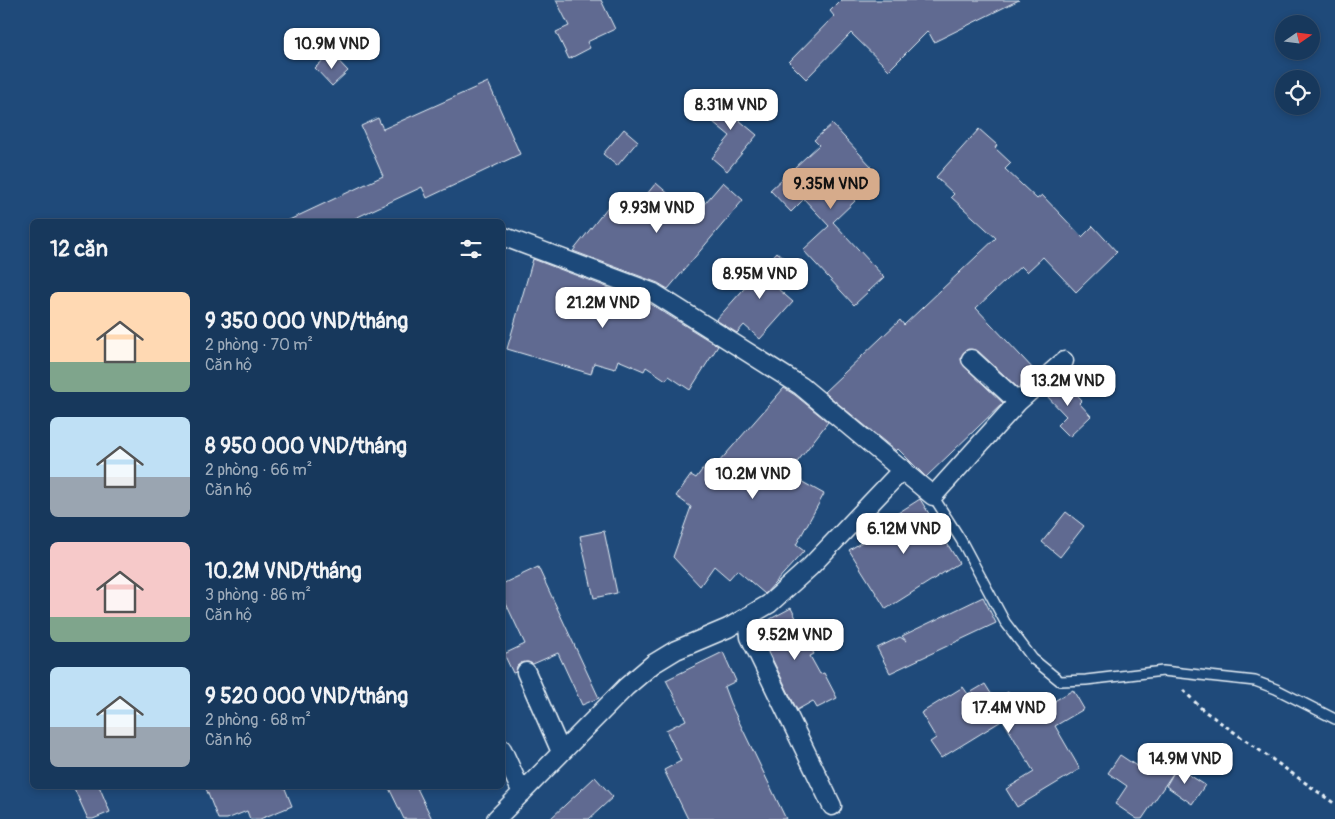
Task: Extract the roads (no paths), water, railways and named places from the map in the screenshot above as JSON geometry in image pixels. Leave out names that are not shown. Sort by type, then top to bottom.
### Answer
[{"type":"street","points":[[505,237],[654,293],[801,386],[903,469],[933,496],[1018,402],[1064,361]]},
{"type":"street","points":[[971,359],[1018,402]]},
{"type":"street","points":[[496,819],[626,687],[653,664],[676,650],[728,628],[769,604],[810,567],[903,469]]},
{"type":"street","points":[[748,616],[750,636],[832,806]]},
{"type":"street","points":[[526,672],[562,752]]},
{"type":"street","points":[[505,756],[522,793]]},
{"type":"lane","points":[[933,496],[961,540],[1005,622],[1032,659],[1060,681],[1086,680],[1163,671],[1255,681],[1276,689],[1335,719]]}]
